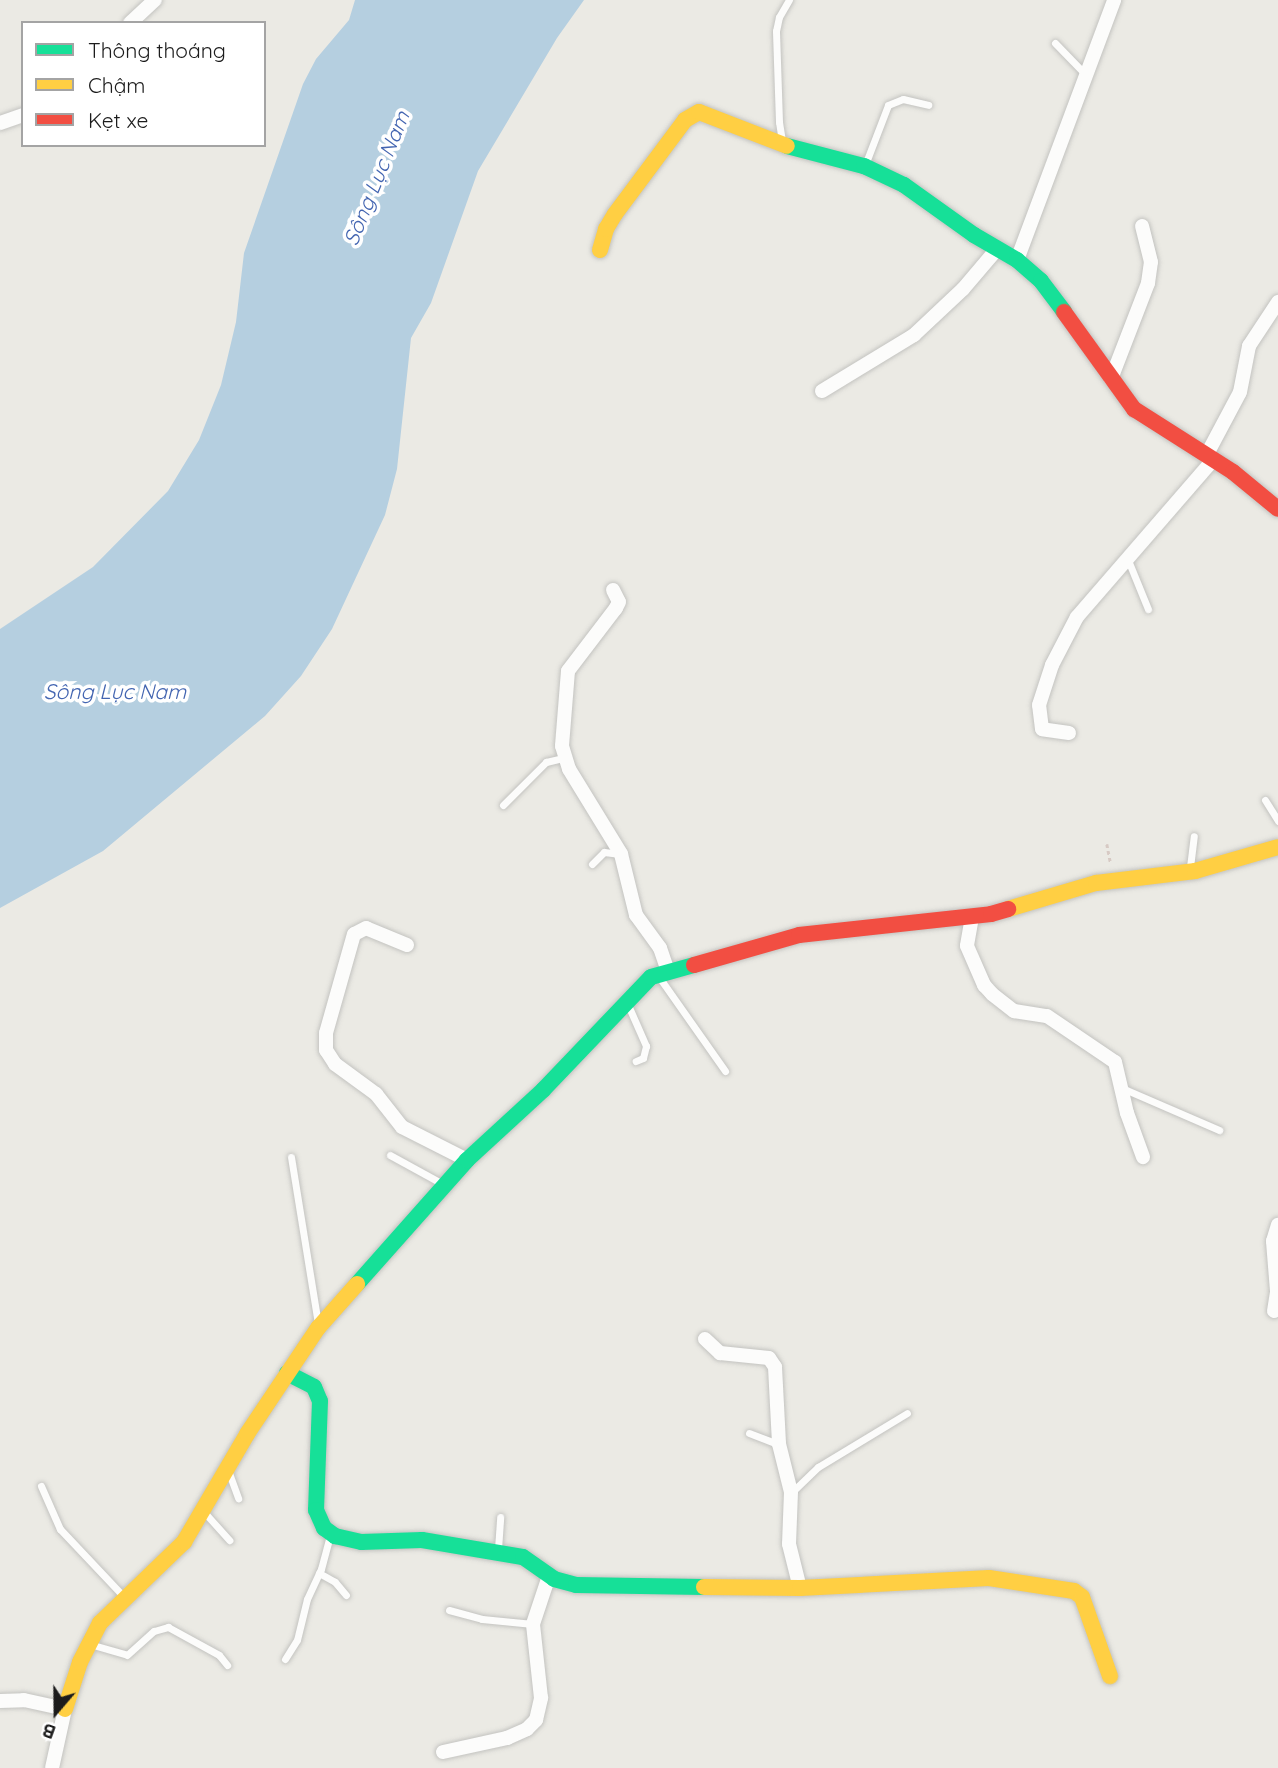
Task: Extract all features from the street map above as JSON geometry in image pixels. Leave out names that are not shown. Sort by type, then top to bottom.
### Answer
[{"type":"street","points":[[132,21],[155,0]]},
{"type":"street","points":[[1017,260],[1114,0]]},
{"type":"street","points":[[600,250],[606,229],[615,214],[685,120],[692,115],[704,112],[783,145],[864,166],[904,186],[1017,260],[1041,281],[1135,409],[1209,458],[1278,509]]},
{"type":"street","points":[[0,123],[21,116]]},
{"type":"street","points":[[1111,379],[1148,283],[1150,262],[1142,226]]},
{"type":"street","points":[[822,391],[915,335],[963,289],[997,248]]},
{"type":"street","points":[[1069,733],[1040,726],[1039,705],[1049,673],[1077,617],[1128,560],[1209,458],[1240,392],[1249,346],[1278,302]]},
{"type":"street","points":[[613,590],[619,602],[616,608],[568,671],[563,730],[564,758],[621,855],[636,915],[660,948],[662,972]]},
{"type":"street","points":[[52,1768],[65,1709],[89,1643],[100,1623],[184,1542],[287,1373],[318,1328],[467,1160],[543,1090],[626,1002],[662,972],[824,931],[972,917],[1016,909],[1096,883],[1189,872],[1278,847]]},
{"type":"street","points":[[972,917],[967,946],[984,985],[1014,1011],[1047,1016],[1115,1062],[1143,1157]]},
{"type":"street","points":[[407,945],[366,928],[354,933],[326,1033],[326,1050],[335,1064],[376,1094],[402,1128],[467,1160]]},
{"type":"street","points":[[1274,1311],[1277,1292],[1273,1241],[1278,1225]]},
{"type":"street","points":[[705,1339],[720,1353],[763,1357],[772,1362],[779,1444],[791,1492],[789,1544],[800,1588]]},
{"type":"street","points":[[287,1373],[314,1387],[320,1401],[316,1510],[318,1518],[331,1532],[361,1542],[422,1540],[528,1559],[549,1576],[576,1585],[800,1588],[989,1578],[1074,1591],[1087,1603],[1110,1676]]},
{"type":"street","points":[[443,1752],[507,1738],[536,1720],[541,1698],[533,1624],[549,1576]]},
{"type":"street","points":[[0,1701],[24,1700],[65,1709]]},
{"type":"lane","points":[[783,145],[779,122],[776,32],[779,17],[789,0]]},
{"type":"lane","points":[[1055,43],[1085,75]]},
{"type":"lane","points":[[864,166],[888,105],[903,99],[928,105]]},
{"type":"lane","points":[[1128,560],[1148,609]]},
{"type":"lane","points":[[503,805],[546,762],[564,758]]},
{"type":"lane","points":[[1265,800],[1278,821]]},
{"type":"lane","points":[[1189,872],[1194,836]]},
{"type":"lane","points":[[592,864],[604,852],[621,855]]},
{"type":"lane","points":[[662,972],[725,1070]]},
{"type":"lane","points":[[626,1002],[646,1046],[643,1058],[636,1062]]},
{"type":"lane","points":[[1121,1088],[1219,1130]]},
{"type":"lane","points":[[390,1155],[445,1185]]},
{"type":"lane","points":[[291,1157],[318,1328]]},
{"type":"lane","points":[[791,1492],[818,1467],[907,1413]]},
{"type":"lane","points":[[749,1433],[779,1444]]},
{"type":"lane","points":[[227,1469],[238,1498]]},
{"type":"lane","points":[[41,1486],[60,1529],[124,1597]]},
{"type":"lane","points":[[203,1511],[229,1540]]},
{"type":"lane","points":[[498,1553],[500,1517]]},
{"type":"lane","points":[[285,1659],[297,1640],[307,1599],[319,1573],[331,1532]]},
{"type":"lane","points":[[319,1573],[335,1583],[346,1595]]},
{"type":"lane","points":[[449,1610],[470,1617],[533,1624]]},
{"type":"lane","points":[[89,1643],[127,1655],[154,1631],[168,1627],[219,1655],[228,1665]]},
{"type":"water","name":"Sông Lục Nam","points":[[355,0],[584,0],[557,38],[478,171],[431,303],[411,338],[397,469],[385,515],[332,629],[301,676],[265,716],[103,851],[0,908],[0,629],[93,567],[168,491],[199,440],[221,385],[236,322],[244,253],[303,84],[316,59],[349,20]]},
{"type":"traffic: fast","points":[[787,146],[864,166],[904,185],[974,235],[1017,260],[1041,281],[1064,312]]},
{"type":"traffic: fast","points":[[357,1284],[467,1160],[543,1090],[651,977],[694,965]]},
{"type":"traffic: fast","points":[[287,1373],[314,1387],[320,1401],[316,1510],[324,1528],[335,1536],[361,1542],[422,1540],[523,1557],[554,1579],[576,1585],[704,1587]]},
{"type":"traffic: slow","points":[[600,250],[606,229],[615,214],[685,120],[699,112],[787,146]]},
{"type":"traffic: slow","points":[[1008,909],[1096,883],[1195,871],[1278,847]]},
{"type":"traffic: slow","points":[[65,1709],[80,1662],[100,1623],[184,1542],[247,1434],[318,1328],[357,1284]]},
{"type":"traffic: slow","points":[[704,1587],[800,1588],[989,1578],[1074,1591],[1082,1597],[1110,1676]]},
{"type":"traffic: jam","points":[[1064,312],[1134,409],[1233,472],[1278,509]]},
{"type":"traffic: jam","points":[[694,965],[799,935],[991,914],[1008,909]]}]
